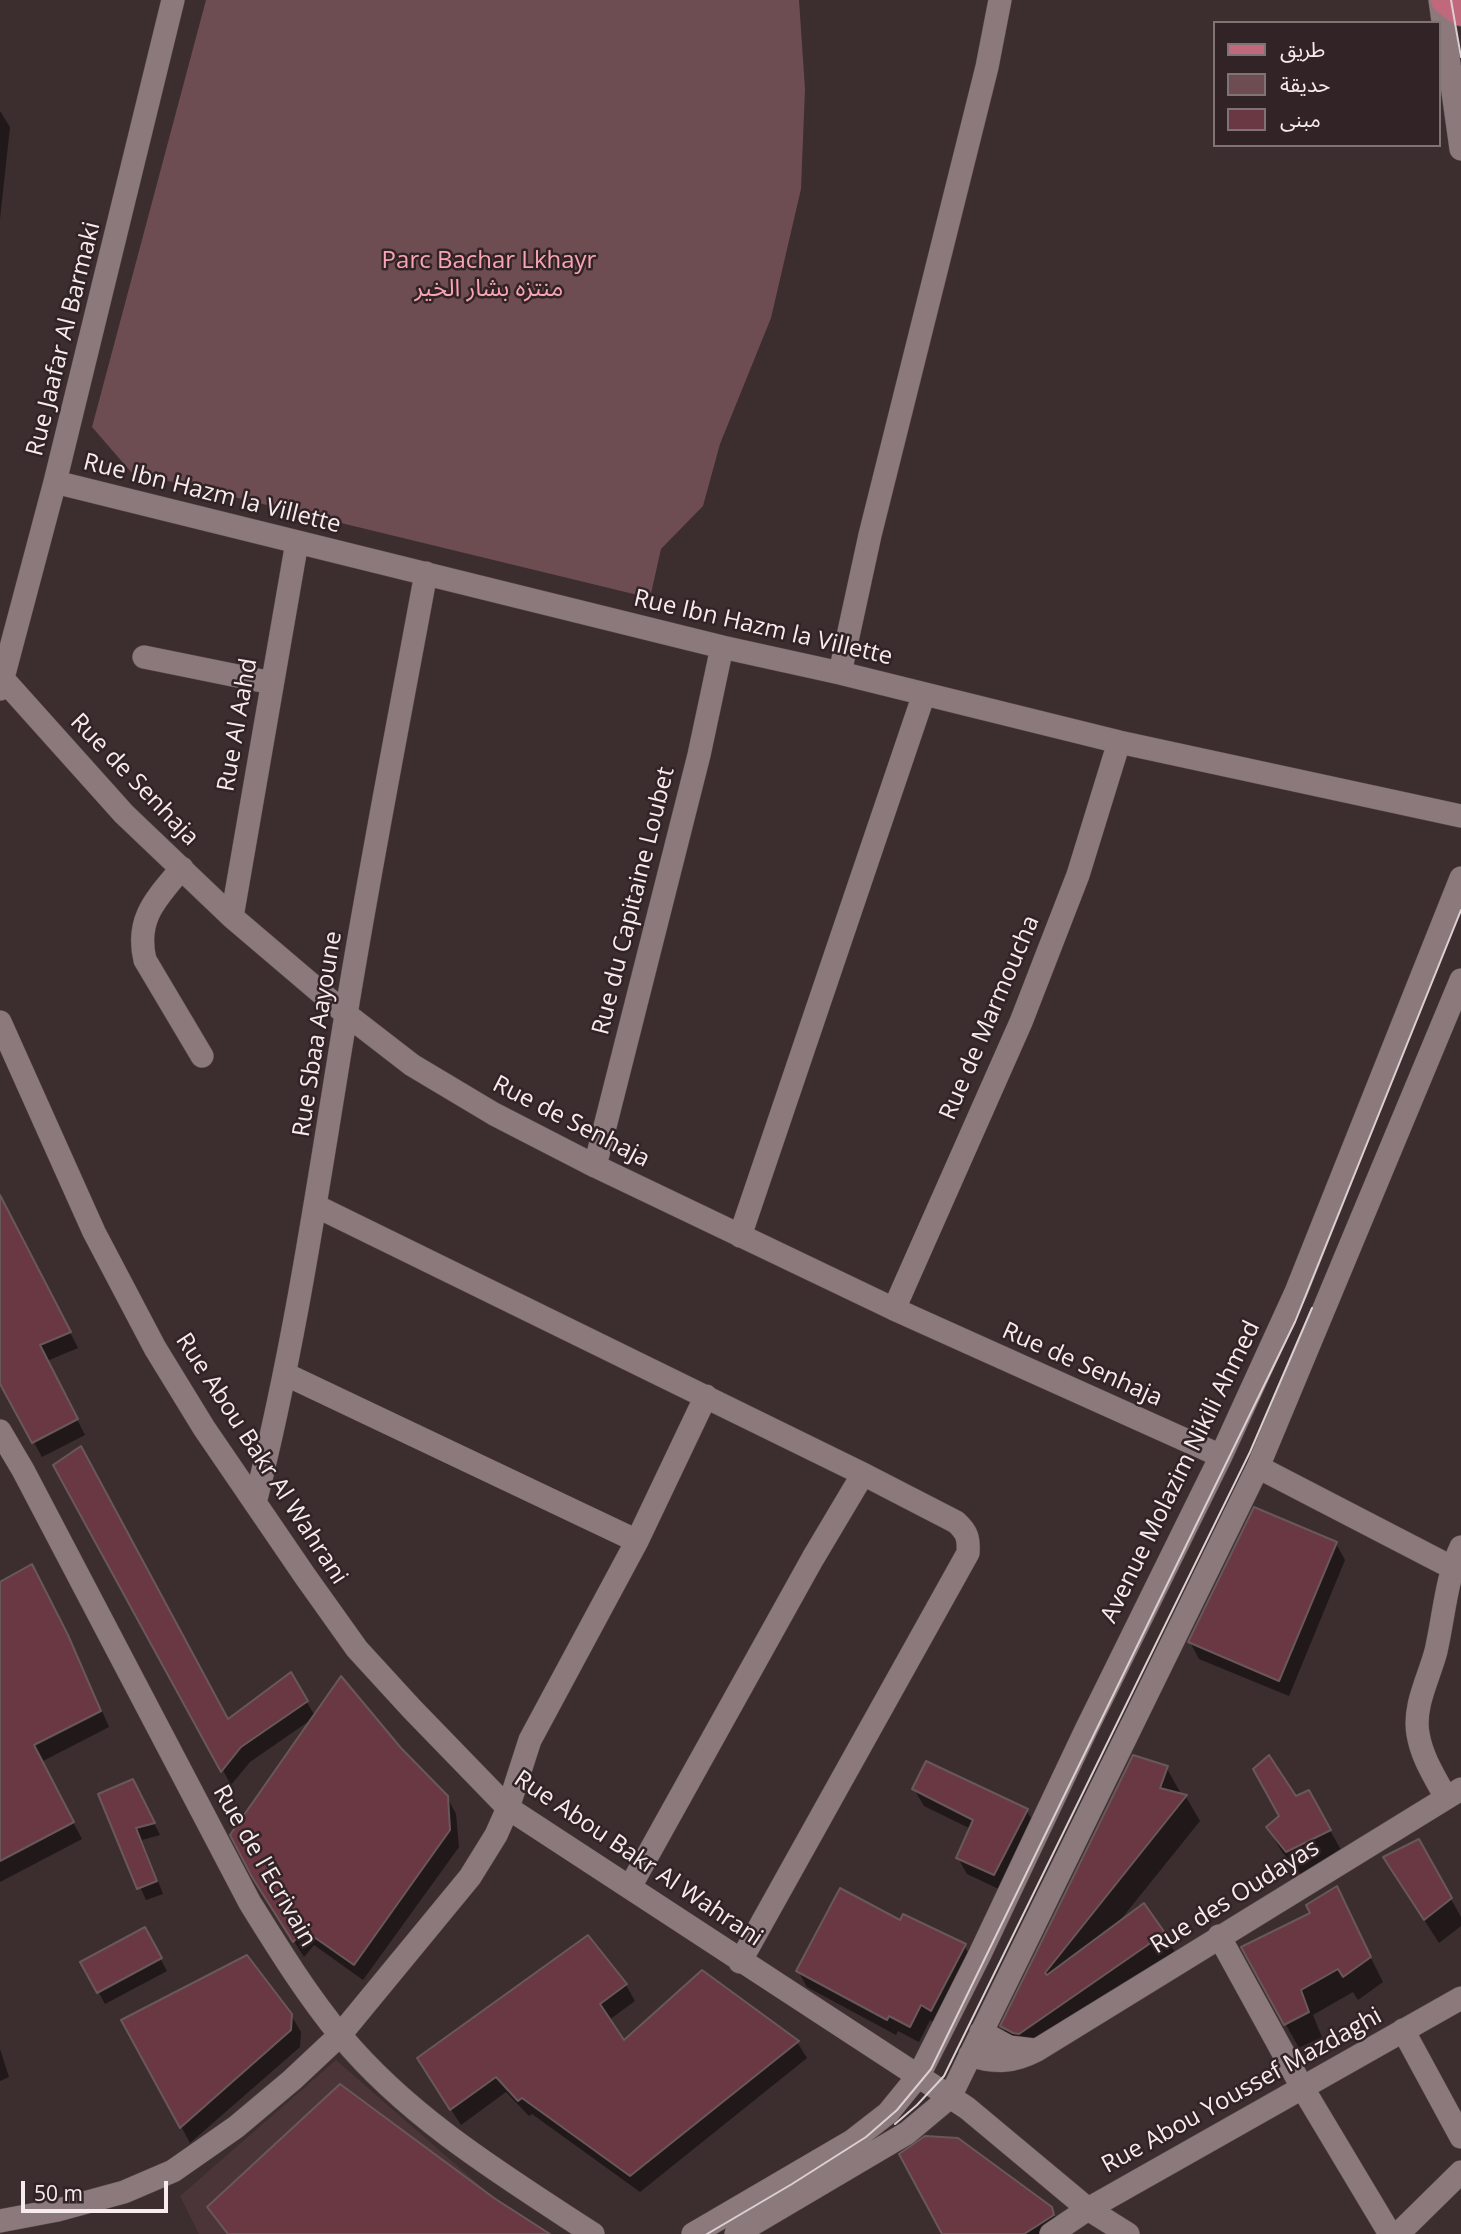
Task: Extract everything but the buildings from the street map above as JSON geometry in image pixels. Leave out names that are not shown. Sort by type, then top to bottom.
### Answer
[{"type":"main road","points":[[1443,0],[1461,12]]},
{"type":"street","name":"Rue Jaafar Al Barmaki","points":[[1,684],[55,482],[173,0]]},
{"type":"street","points":[[841,673],[870,535],[987,67],[1000,0]]},
{"type":"street","points":[[1443,0],[1461,149]]},
{"type":"street","name":"Rue Ibn Hazm la Villette","points":[[55,482],[1119,742],[1461,817]]},
{"type":"street","name":"Rue Al Aahd","points":[[232,917],[297,542]]},
{"type":"street","name":"Rue Sbaa Aayoune","points":[[256,1503],[285,1374],[316,1206],[346,1014],[426,573]]},
{"type":"street","name":"Rue du Capitaine Loubet","points":[[594,1166],[699,755],[722,647]]},
{"type":"street","points":[[144,657],[272,683]]},
{"type":"street","name":"Rue de Senhaja","points":[[1,684],[124,814],[232,917],[346,1014],[402,1058],[449,1088],[594,1166],[740,1236],[894,1309],[1221,1456]]},
{"type":"street","points":[[740,1236],[924,694]]},
{"type":"street","name":"Rue de Marmoucha","points":[[894,1309],[1026,1010],[1079,875],[1119,742]]},
{"type":"street","points":[[182,868],[145,917],[142,930],[143,950],[145,960],[202,1056]]},
{"type":"street","name":"Avenue Molazim Nikili Ahmed","points":[[919,2075],[1221,1456],[1296,1292],[1461,878]]},
{"type":"street","points":[[736,2234],[907,2133],[950,2097],[1258,1467],[1461,980]]},
{"type":"street","name":"Rue Abou Bakr Al Wahrani","points":[[0,1022],[94,1232],[155,1348],[204,1428],[357,1649],[412,1709],[508,1808],[631,1887],[740,1962],[919,2075],[967,2108],[1088,2209],[1128,2234]]},
{"type":"street","points":[[316,1206],[863,1474],[956,1522],[966,1532],[969,1541],[968,1553],[740,1962]]},
{"type":"street","points":[[285,1374],[637,1541]]},
{"type":"street","points":[[0,2221],[71,2207],[124,2192],[173,2171],[236,2127],[340,2035],[470,1877],[496,1835],[508,1808],[530,1740],[637,1541],[706,1396]]},
{"type":"street","name":"Rue de l'Ecrivain","points":[[0,1431],[250,1903],[289,1964],[340,2035],[369,2066],[431,2122],[485,2163],[593,2234]]},
{"type":"street","points":[[1258,1467],[1456,1557],[1436,1652],[1417,1714],[1418,1734],[1426,1761],[1454,1794]]},
{"type":"street","points":[[631,1887],[813,1558],[863,1474]]},
{"type":"street","name":"Rue des Oudayas","points":[[971,2055],[996,2062],[1022,2058],[1037,2050],[1454,1794]]},
{"type":"street","points":[[1219,1936],[1302,2087],[1390,2234]]},
{"type":"street","name":"Rue Abou Youssef Mazdaghi","points":[[1051,2234],[1088,2209],[1461,1998]]},
{"type":"street","points":[[1404,2030],[1461,2137]]},
{"type":"street","points":[[981,2032],[1009,2047],[1037,2050]]},
{"type":"street","points":[[693,2234],[852,2141],[888,2113],[919,2075]]},
{"type":"street","points":[[1398,2234],[1461,2172]]},
{"type":"shaded area","points":[[336,2060],[494,2198],[550,2234],[199,2234],[180,2196]]},
{"type":"green space","name":"Parc Bachar Lkhayr منتزه بشار الخير","points":[[206,0],[799,0],[805,89],[801,189],[771,318],[720,444],[703,506],[661,549],[650,598],[131,472],[92,427]]},
{"type":"tram line","points":[[1451,0],[1461,57]]},
{"type":"tram line","points":[[707,2234],[866,2137],[897,2110],[931,2069],[1295,1322],[1461,910]]},
{"type":"tram line","points":[[895,2124],[944,2076],[1250,1452],[1312,1308]]}]
